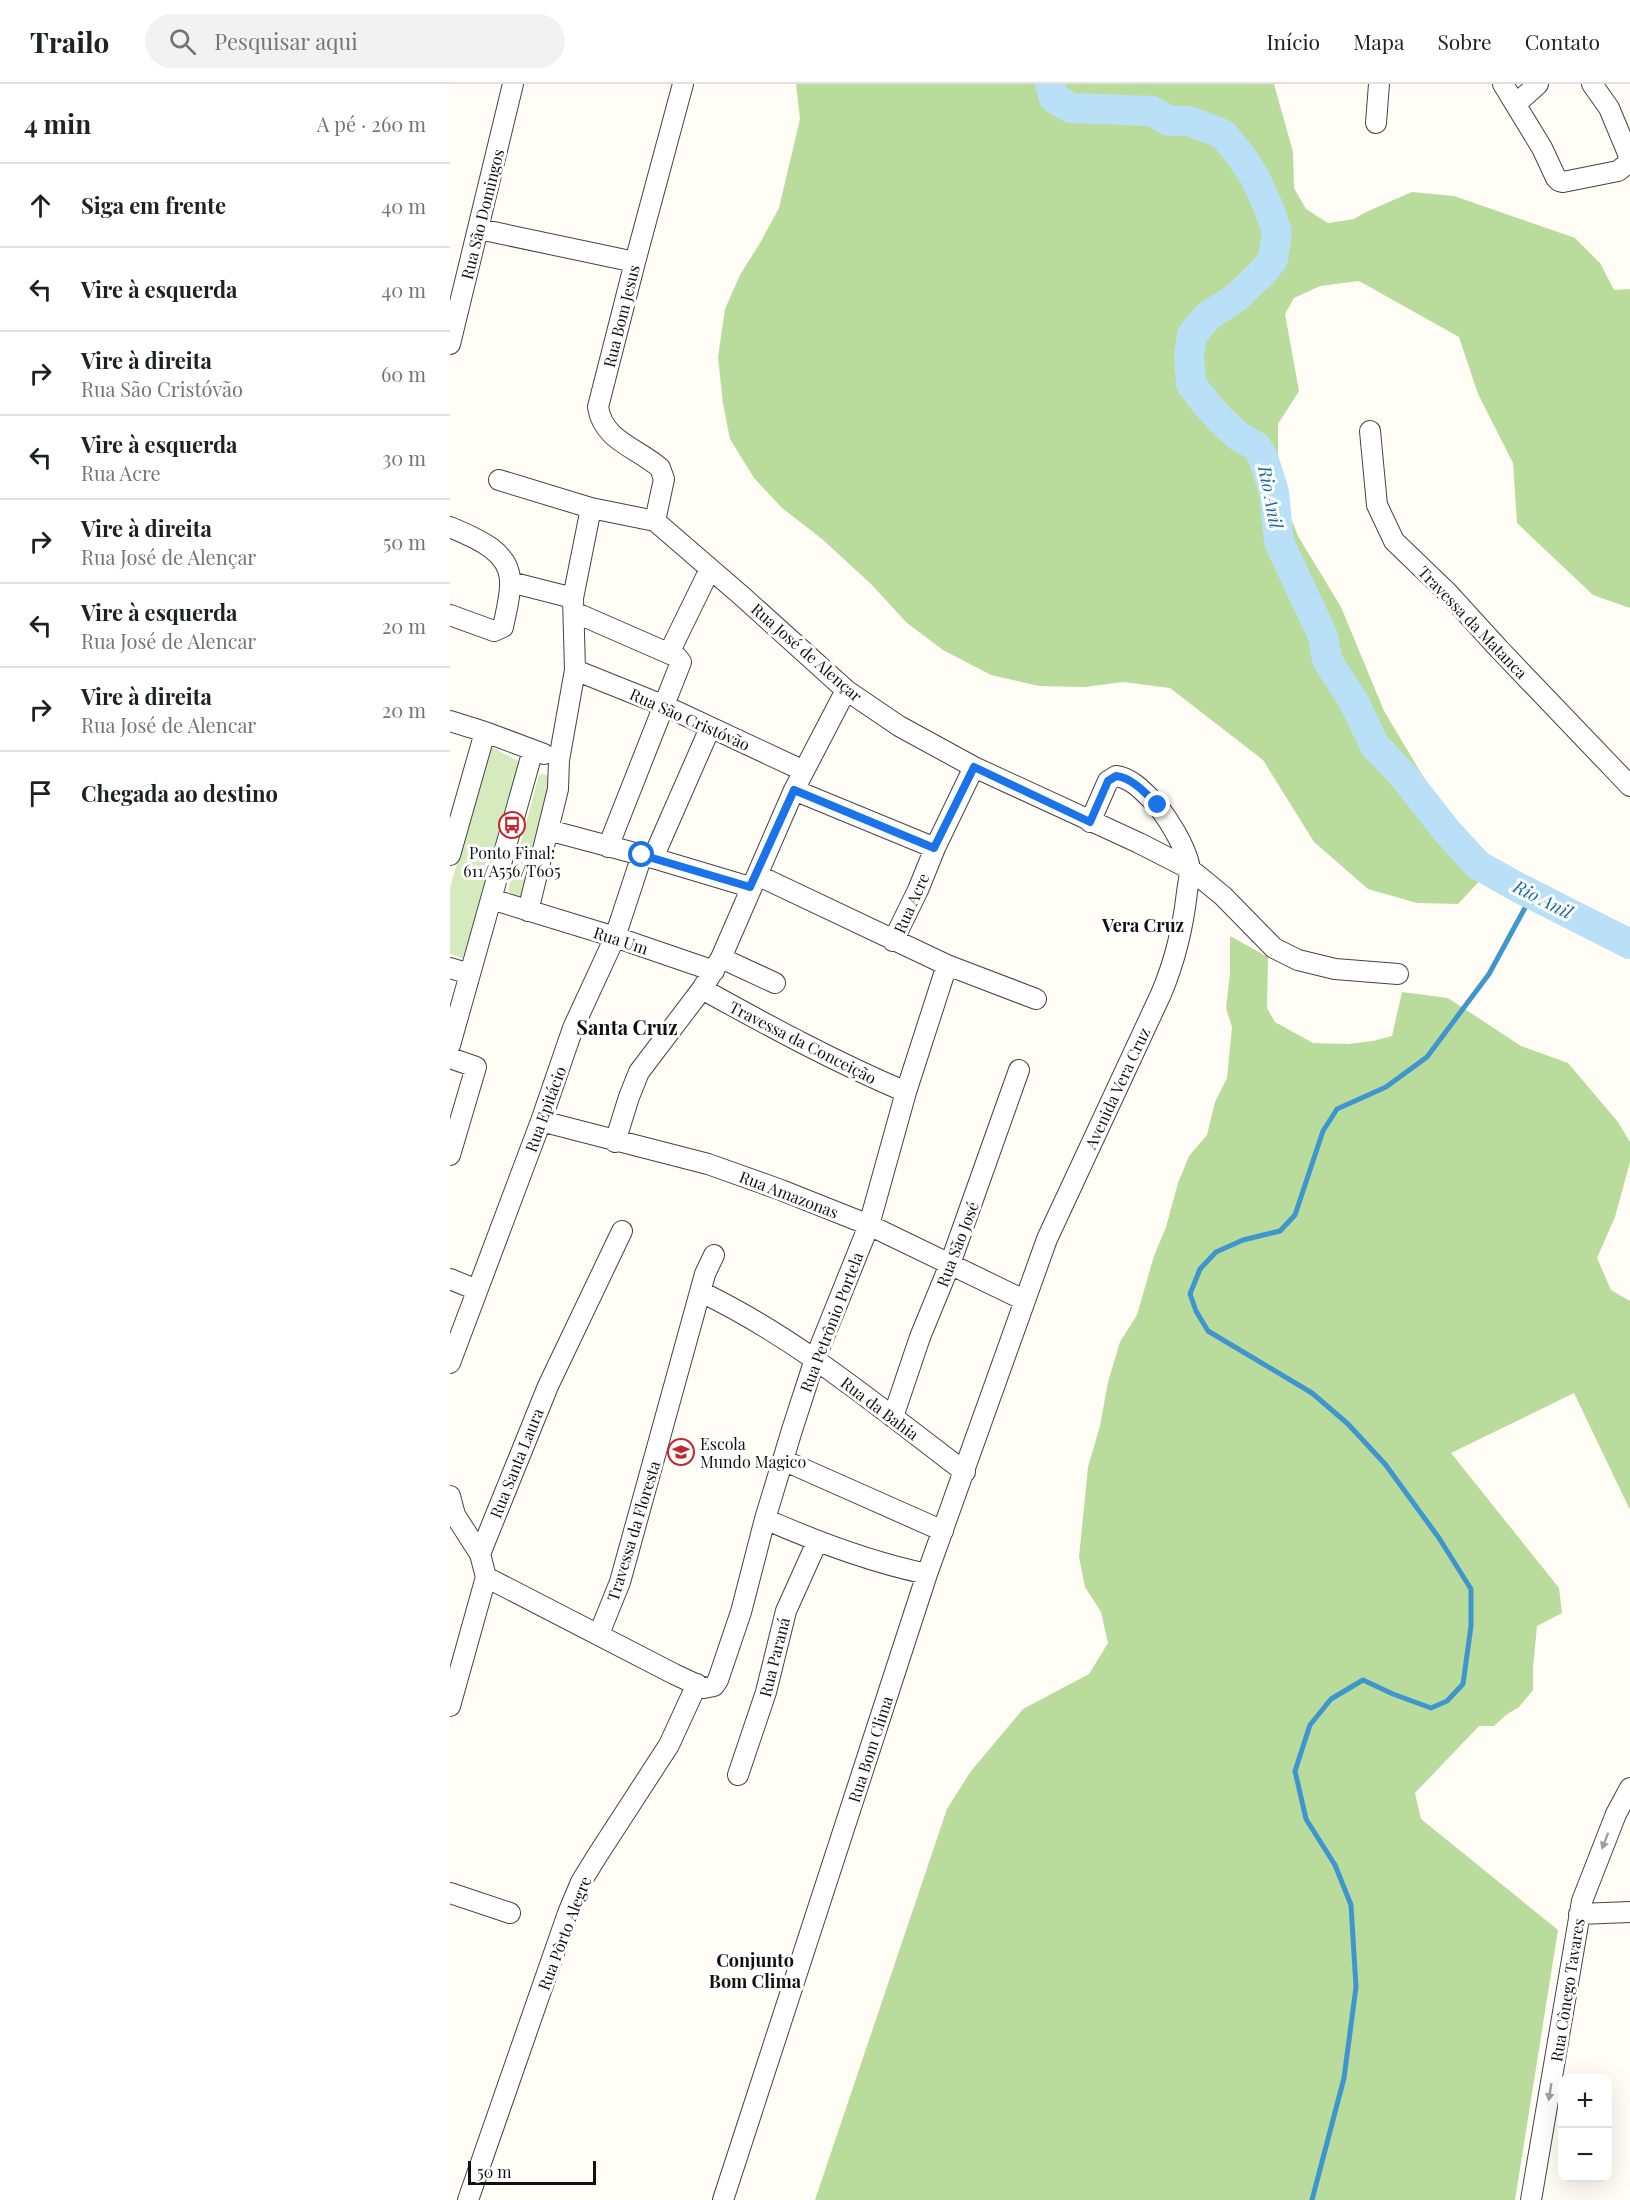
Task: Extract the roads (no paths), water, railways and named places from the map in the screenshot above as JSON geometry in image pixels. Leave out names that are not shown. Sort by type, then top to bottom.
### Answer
[{"type":"street","name":"Rua São Domingos","points":[[450,344],[513,84]]},
{"type":"street","name":"Rua Bom Jesus","points":[[655,521],[664,479],[660,468],[612,436],[600,419],[598,407],[684,84]]},
{"type":"street","points":[[1376,123],[1378,84]]},
{"type":"street","points":[[1503,84],[1559,181],[1618,171],[1627,164],[1629,156],[1609,108],[1592,84]]},
{"type":"street","points":[[1516,104],[1538,84]]},
{"type":"street","points":[[479,228],[635,262]]},
{"type":"street","name":"Travessa da Matanca","points":[[1370,431],[1377,505],[1395,541],[1448,593],[1630,786]]},
{"type":"street","name":"Rua José de Alençar","points":[[499,480],[591,508],[655,521],[846,690],[899,726],[974,767],[1190,869],[1223,896],[1274,948],[1298,960],[1335,969],[1398,974]]},
{"type":"street","points":[[528,911],[558,789],[559,760],[575,670],[574,605],[591,508]]},
{"type":"street","points":[[450,527],[483,542],[499,556],[506,564],[510,582],[503,627],[494,631],[450,615]]},
{"type":"street","points":[[669,653],[710,569]]},
{"type":"street","points":[[510,582],[574,605],[680,659],[681,665],[608,847]]},
{"type":"street","name":"Rua São Cristóvão","points":[[575,670],[665,706],[804,771]]},
{"type":"street","points":[[615,1142],[639,1072],[702,989],[717,965],[794,790],[846,690]]},
{"type":"street","points":[[450,721],[559,760]]},
{"type":"street","name":"Rua Epitácio","points":[[450,1363],[541,1121],[573,1028],[615,938],[647,857],[710,728]]},
{"type":"street","points":[[450,855],[485,732]]},
{"type":"street","points":[[450,1045],[533,750]]},
{"type":"street","name":"Rua Acre","points":[[893,941],[918,890],[934,848],[974,767]]},
{"type":"street","points":[[1090,822],[1108,781],[1116,776],[1122,777],[1138,786],[1158,805],[1172,826],[1190,869]]},
{"type":"street","points":[[794,790],[934,848]]},
{"type":"street","points":[[548,830],[647,857],[754,881],[954,968],[1036,999]]},
{"type":"street","name":"Avenida Vera Cruz","points":[[1024,1300],[1047,1239],[1172,969],[1179,943],[1190,869]]},
{"type":"street","name":"Rua Um","points":[[490,899],[615,938],[775,983]]},
{"type":"street","points":[[450,968],[470,974]]},
{"type":"street","name":"Rua Petrônio Portela","points":[[697,1684],[709,1688],[718,1680],[741,1612],[765,1518],[815,1359],[869,1225],[906,1092],[954,968]]},
{"type":"street","name":"Travessa da Conceição","points":[[702,989],[820,1053],[906,1092]]},
{"type":"street","points":[[450,1058],[476,1066],[451,1151]]},
{"type":"street","name":"Rua São José","points":[[893,1417],[920,1337],[950,1264],[1019,1070]]},
{"type":"street","name":"Rua Amazonas","points":[[541,1121],[615,1142],[708,1164],[869,1225],[1024,1300]]},
{"type":"street","name":"Rua Santa Laura","points":[[480,1554],[548,1386],[622,1231]]},
{"type":"street","name":"Travessa da Floresta","points":[[599,1634],[620,1582],[705,1274],[714,1255]]},
{"type":"street","points":[[450,1279],[477,1290]]},
{"type":"street","name":"Rua da Bahia","points":[[701,1292],[734,1308],[815,1359],[965,1472]]},
{"type":"street","name":"Rua Bom Clima","points":[[723,2200],[927,1574],[1024,1300]]},
{"type":"street","points":[[783,1460],[943,1532]]},
{"type":"street","points":[[450,1496],[453,1515],[480,1554],[486,1577],[450,1706]]},
{"type":"street","points":[[765,1518],[817,1542],[927,1574]]},
{"type":"street","name":"Rua Paraná","points":[[738,1775],[766,1692],[786,1611],[817,1542]]},
{"type":"street","points":[[486,1577],[697,1684]]},
{"type":"street","name":"Rua Pôrto Alegre","points":[[468,2200],[568,1913],[581,1882],[669,1745],[697,1684]]},
{"type":"street","name":"Rua Cônego Tavares","points":[[1531,2200],[1582,1901],[1604,1842],[1630,1788]]},
{"type":"street","points":[[450,1893],[510,1913]]},
{"type":"street","points":[[1579,1914],[1630,1912]]},
{"type":"waterway","name":"Rio Anil","points":[[1050,84],[1054,98],[1071,108],[1152,111],[1169,121],[1189,121],[1223,134],[1241,156],[1254,176],[1277,232],[1273,259],[1237,297],[1208,316],[1192,335],[1189,356],[1191,384],[1221,420],[1238,436],[1256,446],[1263,457],[1274,492],[1279,542],[1323,636],[1327,660],[1354,702],[1375,746],[1402,774],[1446,830],[1478,865],[1630,944]]},
{"type":"waterway","points":[[1312,2200],[1344,2078],[1356,1987],[1351,1905],[1335,1865],[1306,1819],[1295,1771],[1310,1725],[1331,1699],[1363,1680],[1431,1708],[1447,1701],[1463,1684],[1471,1626],[1471,1589],[1439,1538],[1385,1464],[1348,1424],[1312,1393],[1208,1331],[1196,1311],[1190,1294],[1200,1269],[1216,1252],[1243,1240],[1280,1231],[1295,1215],[1323,1131],[1337,1109],[1386,1087],[1427,1057],[1489,974],[1532,895]]},
{"type":"place","name":"Ponto Final: 611/A556/T605","points":[[512,825]]},
{"type":"place","name":"Escola Mundo Magico","points":[[681,1452]]},
{"type":"district","name":"Vera Cruz","points":[[1143,925]]},
{"type":"district","name":"Santa Cruz","points":[[627,1026]]},
{"type":"district","name":"Conjunto Bom Clima","points":[[755,1970]]}]
